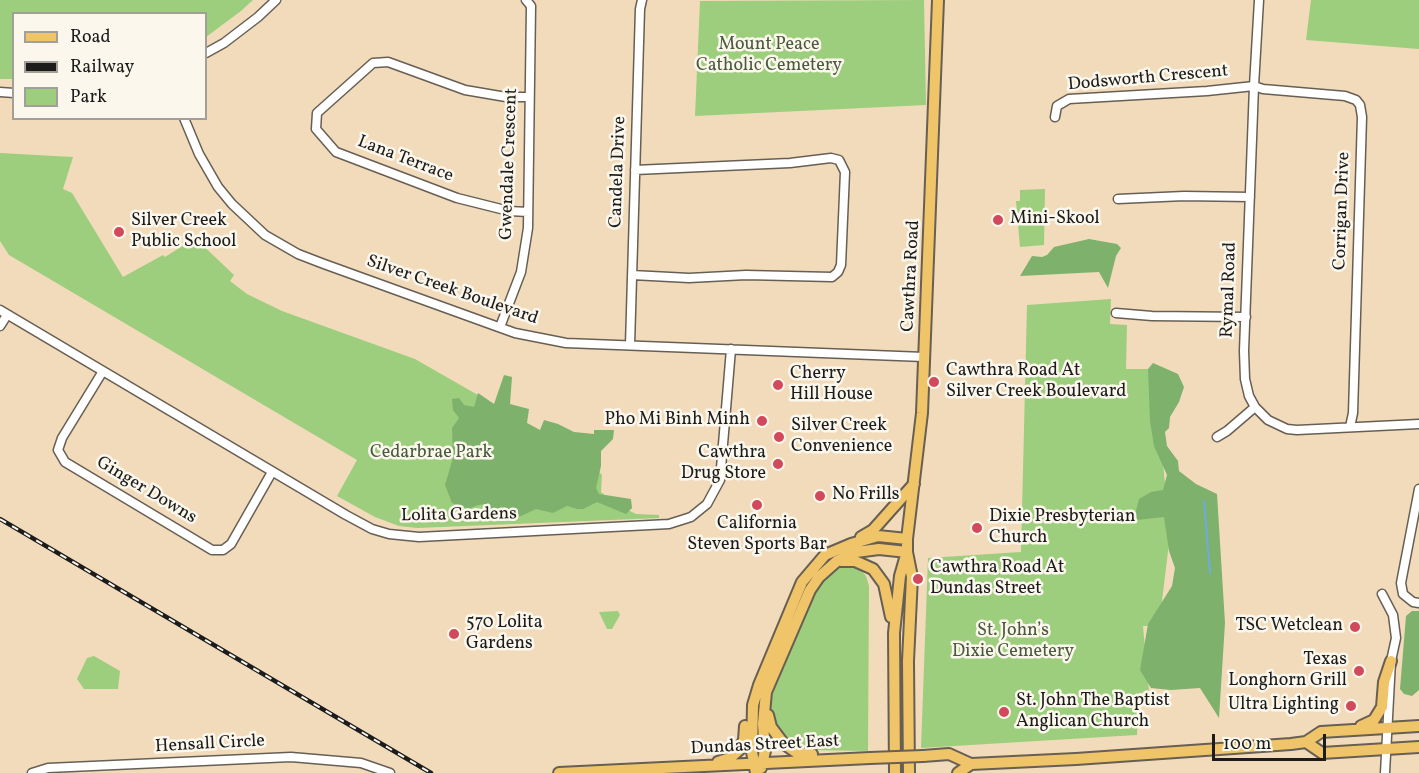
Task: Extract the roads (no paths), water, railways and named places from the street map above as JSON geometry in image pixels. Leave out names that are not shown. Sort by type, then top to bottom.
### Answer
[{"type":"main road","name":"Cawthra Road","points":[[909,773],[908,661],[912,578],[907,539],[922,412],[938,0]]},
{"type":"main road","points":[[851,544],[873,530],[914,484]]},
{"type":"main road","points":[[758,768],[751,722],[753,705],[761,679],[802,582],[825,555],[851,544],[878,536],[907,539]]},
{"type":"main road","points":[[758,768],[765,751],[763,724],[766,692],[810,590],[819,577],[837,561],[856,552],[879,549],[907,552]]},
{"type":"main road","name":"Cawthra Road","points":[[895,773],[894,633],[900,576],[907,552]]},
{"type":"main road","points":[[837,561],[855,561],[873,569],[886,591],[894,633]]},
{"type":"main road","points":[[1344,730],[1369,724],[1380,713],[1384,682],[1390,661]]},
{"type":"main road","points":[[766,703],[771,727],[783,743],[794,751],[804,755],[840,754],[850,759]]},
{"type":"main road","points":[[685,766],[723,761],[734,755],[744,740],[746,710],[753,705]]},
{"type":"main road","name":"Dundas Street East","points":[[559,773],[685,766],[758,768],[850,759],[949,754],[971,764],[1138,755],[1306,742],[1321,732],[1419,726]]},
{"type":"main road","name":"Dundas Street East","points":[[1306,742],[1322,753],[1419,747]]},
{"type":"main road","points":[[958,773],[971,764]]},
{"type":"street","points":[[207,52],[224,43],[276,0]]},
{"type":"street","name":"Gwendale Crescent","points":[[500,327],[521,272],[528,228],[531,6],[526,0]]},
{"type":"street","name":"Candela Drive","points":[[630,345],[642,0]]},
{"type":"street","name":"Rymal Road","points":[[1255,407],[1249,396],[1245,379],[1254,86],[1259,0]]},
{"type":"street","name":"Lana Terrace","points":[[528,212],[509,211],[457,198],[336,152],[316,129],[317,113],[373,63],[387,62],[465,90],[506,97],[529,97]]},
{"type":"street","name":"Dodsworth Crescent","points":[[1055,117],[1057,106],[1069,99],[1254,86]]},
{"type":"street","name":"Corrigan Drive","points":[[1254,86],[1263,89],[1345,96],[1356,100],[1360,105],[1362,148],[1353,414],[1350,427]]},
{"type":"street","name":"Silver Creek Boulevard","points":[[185,120],[207,170],[218,187],[232,204],[265,234],[298,254],[515,333],[566,343],[924,357]]},
{"type":"street","points":[[632,275],[689,278],[746,275],[832,277],[841,265],[845,172],[838,160],[831,158],[790,163],[635,170]]},
{"type":"street","points":[[1118,199],[1184,196],[1250,197]]},
{"type":"street","points":[[0,326],[3,313]]},
{"type":"street","name":"Lolita Gardens","points":[[3,313],[346,515],[389,534],[419,537],[669,524],[691,517],[707,504],[720,480],[731,349]]},
{"type":"street","points":[[1116,313],[1152,316],[1246,317]]},
{"type":"street","name":"Ginger Downs","points":[[103,371],[62,438],[58,450],[65,462],[212,550],[223,550],[231,544],[273,472]]},
{"type":"street","points":[[1217,437],[1255,407],[1268,420],[1287,429],[1419,424]]},
{"type":"street","points":[[1419,489],[1401,583],[1403,594],[1413,602],[1419,603]]},
{"type":"street","points":[[1382,594],[1393,615],[1396,638],[1390,661],[1385,773]]},
{"type":"street","name":"Hensall Circle","points":[[32,773],[48,768],[291,757],[361,763],[390,773]]},
{"type":"waterway","points":[[1204,501],[1210,573]]},
{"type":"railway","points":[[0,519],[431,773]]},
{"type":"place","name":"Mini-Skool","points":[[998,220]]},
{"type":"place","name":"Silver Creek Public School","points":[[119,232]]},
{"type":"place","name":"Cawthra Road At Silver Creek Boulevard","points":[[934,382]]},
{"type":"place","name":"Cherry Hill House","points":[[778,385]]},
{"type":"place","name":"Pho Mi Binh Minh","points":[[762,421]]},
{"type":"place","name":"Silver Creek Convenience","points":[[779,437]]},
{"type":"place","name":"Cawthra Drug Store","points":[[778,464]]},
{"type":"place","name":"No Frills","points":[[820,496]]},
{"type":"place","name":"California Steven Sports Bar","points":[[757,505]]},
{"type":"place","name":"Dixie Presbyterian Church","points":[[977,528]]},
{"type":"place","name":"Cawthra Road At Dundas Street","points":[[918,579]]},
{"type":"place","name":"TSC Wetclean","points":[[1355,627]]},
{"type":"place","name":"570 Lolita Gardens","points":[[454,634]]},
{"type":"place","name":"Texas Longhorn Grill","points":[[1359,671]]},
{"type":"place","name":"Ultra Lighting","points":[[1351,706]]},
{"type":"place","name":"St. John The Baptist Anglican Church","points":[[1004,712]]},
{"type":"park label","name":"Mount Peace Catholic Cemetery","points":[[769,56]]},
{"type":"park label","name":"Cedarbrae Park","points":[[431,454]]},
{"type":"park label","name":"St. John’s Dixie Cemetery","points":[[1013,642]]}]
